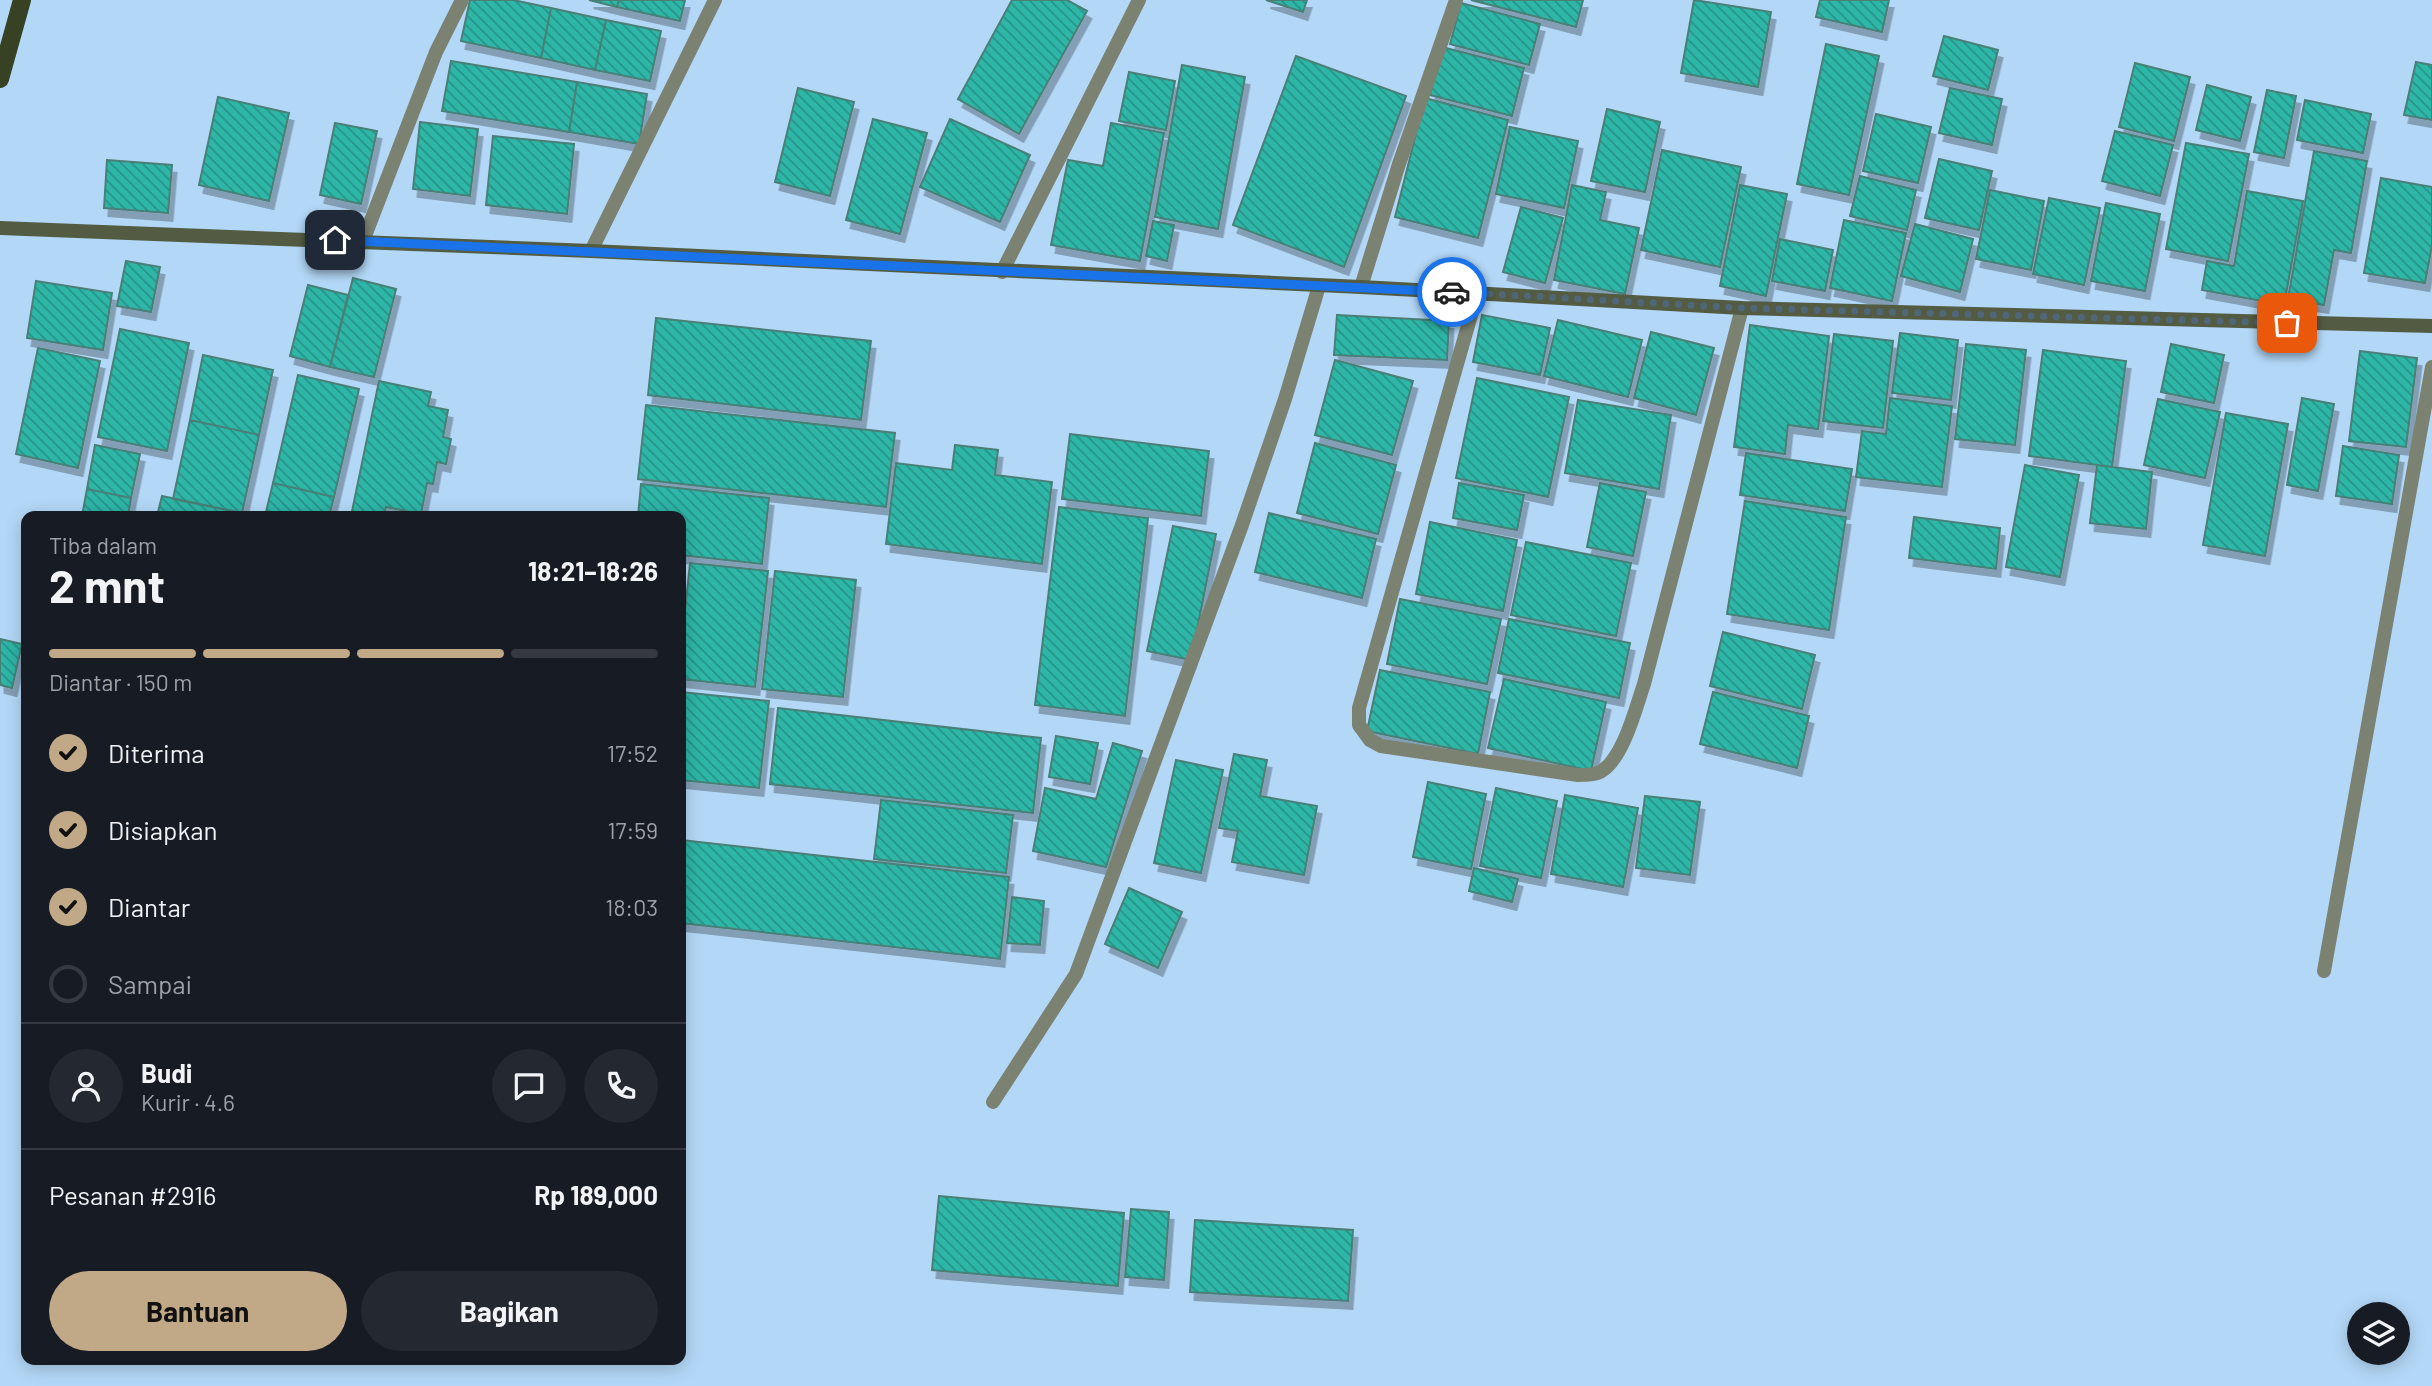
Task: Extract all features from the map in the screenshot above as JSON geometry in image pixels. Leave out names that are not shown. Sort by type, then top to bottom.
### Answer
[{"type":"main road","points":[[0,79],[22,0]]},
{"type":"street","points":[[363,241],[436,52],[462,0]]},
{"type":"street","points":[[592,251],[715,0]]},
{"type":"street","points":[[1002,272],[1139,0]]},
{"type":"street","points":[[1362,287],[1399,164],[1456,0]]},
{"type":"street","points":[[0,228],[592,251],[1362,287],[1742,308],[2432,326]]},
{"type":"street","points":[[993,1102],[1076,974],[1242,525],[1285,399],[1319,286]]},
{"type":"street","points":[[1477,294],[1359,708],[1359,725],[1370,740],[1381,746],[1578,775],[1599,773],[1612,761],[1633,716],[1644,684],[1742,308]]},
{"type":"street","points":[[2324,971],[2432,367]]},
{"type":"building","points":[[470,0],[513,0],[551,8],[541,58],[461,41]]},
{"type":"building","points":[[589,0],[619,0],[617,7]]},
{"type":"building","points":[[619,0],[685,0],[680,21],[617,7]]},
{"type":"building","points":[[1012,0],[1067,0],[1087,11],[1019,134],[958,99]]},
{"type":"building","points":[[1266,0],[1307,0],[1303,12]]},
{"type":"building","points":[[1471,0],[1583,0],[1576,27]]},
{"type":"building","points":[[1694,0],[1771,12],[1758,87],[1681,73]]},
{"type":"building","points":[[1820,0],[1889,0],[1882,32],[1816,17]]},
{"type":"building","points":[[1461,3],[1540,24],[1529,65],[1450,44]]},
{"type":"building","points":[[551,8],[606,20],[595,70],[541,58]]},
{"type":"building","points":[[606,20],[661,31],[650,81],[595,70]]},
{"type":"building","points":[[1944,36],[1998,50],[1988,90],[1933,76]]},
{"type":"building","points":[[1826,44],[1879,56],[1849,195],[1797,184]]},
{"type":"building","points":[[1442,47],[1524,68],[1512,116],[1430,95]]},
{"type":"building","points":[[1296,56],[1406,96],[1344,267],[1233,225]]},
{"type":"building","points":[[451,61],[577,82],[569,132],[442,111]]},
{"type":"building","points":[[2416,62],[2432,65],[2432,120],[2404,115]]},
{"type":"building","points":[[2135,63],[2190,77],[2174,141],[2119,127]]},
{"type":"building","points":[[1182,65],[1245,77],[1218,229],[1155,217]]},
{"type":"building","points":[[1129,72],[1175,81],[1166,130],[1119,121]]},
{"type":"building","points":[[577,82],[647,94],[639,144],[569,132]]},
{"type":"building","points":[[2207,85],[2251,97],[2240,141],[2196,130]]},
{"type":"building","points":[[798,88],[854,102],[830,196],[775,182]]},
{"type":"building","points":[[1950,88],[2002,99],[1992,145],[1939,133]]},
{"type":"building","points":[[2267,90],[2296,96],[2284,158],[2254,152]]},
{"type":"building","points":[[218,97],[289,113],[269,201],[199,185]]},
{"type":"building","points":[[1425,98],[1508,120],[1478,238],[1395,217]]},
{"type":"building","points":[[2305,100],[2371,114],[2363,153],[2297,140]]},
{"type":"building","points":[[1607,109],[1660,122],[1645,192],[1591,181]]},
{"type":"building","points":[[1876,114],[1931,127],[1918,183],[1863,171]]},
{"type":"building","points":[[873,119],[927,133],[900,234],[846,220]]},
{"type":"building","points":[[950,119],[1030,155],[1000,222],[920,187]]},
{"type":"building","points":[[420,122],[478,129],[470,196],[413,189]]},
{"type":"building","points":[[335,123],[377,131],[361,204],[320,195]]},
{"type":"building","points":[[1111,123],[1164,133],[1140,261],[1051,245],[1068,160],[1103,166]]},
{"type":"building","points":[[1510,127],[1578,141],[1564,208],[1496,194]]},
{"type":"building","points":[[2115,131],[2173,145],[2160,196],[2102,181]]},
{"type":"building","points":[[493,136],[574,144],[567,214],[486,205]]},
{"type":"building","points":[[2186,143],[2249,154],[2228,261],[2166,249]]},
{"type":"building","points":[[1662,150],[1741,167],[1720,267],[1641,250]]},
{"type":"building","points":[[2314,151],[2367,161],[2351,253],[2334,250],[2324,305],[2288,299]]},
{"type":"building","points":[[1939,159],[1992,171],[1979,230],[1925,218]]},
{"type":"building","points":[[107,160],[172,165],[168,213],[104,208]]},
{"type":"building","points":[[1860,176],[1916,190],[1907,230],[1850,216]]},
{"type":"building","points":[[2381,178],[2432,187],[2432,245],[2425,283],[2364,273]]},
{"type":"building","points":[[1572,185],[1606,192],[1600,220],[1639,228],[1625,294],[1554,280]]},
{"type":"building","points":[[1740,185],[1787,194],[1766,296],[1720,286]]},
{"type":"building","points":[[1990,190],[2044,201],[2031,270],[1976,259]]},
{"type":"building","points":[[2247,191],[2303,201],[2284,305],[2202,290],[2207,261],[2234,266]]},
{"type":"building","points":[[2049,198],[2100,208],[2084,285],[2033,274]]},
{"type":"building","points":[[2106,203],[2160,214],[2145,291],[2091,281]]},
{"type":"building","points":[[1521,207],[1563,218],[1545,283],[1503,272]]},
{"type":"building","points":[[1844,220],[1906,233],[1892,301],[1830,288]]},
{"type":"building","points":[[1153,221],[1174,225],[1167,261],[1146,256]]},
{"type":"building","points":[[1915,224],[1973,239],[1960,292],[1901,276]]},
{"type":"building","points":[[1780,239],[1833,250],[1825,291],[1772,281]]},
{"type":"building","points":[[126,261],[160,267],[151,312],[117,306]]},
{"type":"building","points":[[353,278],[396,289],[374,377],[330,367]]},
{"type":"building","points":[[36,281],[112,293],[103,350],[27,338]]},
{"type":"building","points":[[308,285],[348,295],[330,367],[290,356]]},
{"type":"building","points":[[1337,315],[1449,321],[1447,360],[1334,355]]},
{"type":"building","points":[[1482,315],[1550,328],[1540,375],[1473,362]]},
{"type":"building","points":[[656,318],[871,341],[861,420],[648,395]]},
{"type":"building","points":[[1558,320],[1642,340],[1628,397],[1544,376]]},
{"type":"building","points":[[1750,325],[1829,336],[1818,429],[1788,425],[1785,454],[1734,447]]},
{"type":"building","points":[[120,329],[189,343],[167,451],[98,437]]},
{"type":"building","points":[[1651,332],[1714,348],[1696,415],[1634,398]]},
{"type":"building","points":[[1900,333],[1958,340],[1951,400],[1892,393]]},
{"type":"building","points":[[1834,334],[1893,341],[1883,428],[1823,421]]},
{"type":"building","points":[[1966,344],[2026,350],[2015,445],[1955,439]]},
{"type":"building","points":[[2171,344],[2224,355],[2214,403],[2161,392]]},
{"type":"building","points":[[38,348],[100,361],[78,468],[16,454]]},
{"type":"building","points":[[2043,350],[2126,361],[2112,467],[2029,456]]},
{"type":"building","points":[[2360,351],[2417,358],[2406,447],[2349,441]]},
{"type":"building","points":[[203,355],[273,370],[259,435],[190,420]]},
{"type":"building","points":[[1335,360],[1413,381],[1392,455],[1315,435]]},
{"type":"building","points":[[298,375],[359,389],[334,497],[273,483]]},
{"type":"building","points":[[1477,378],[1569,397],[1548,497],[1456,478]]},
{"type":"building","points":[[379,381],[431,392],[428,406],[448,410],[443,437],[451,439],[446,464],[437,462],[433,484],[427,483],[422,511],[386,507],[385,511],[352,511]]},
{"type":"building","points":[[1890,398],[1952,406],[1942,487],[1856,477],[1862,431],[1886,434]]},
{"type":"building","points":[[2302,398],[2334,404],[2318,491],[2287,485]]},
{"type":"building","points":[[2158,399],[2220,412],[2205,478],[2144,465]]},
{"type":"building","points":[[1578,400],[1671,415],[1659,489],[1565,473]]},
{"type":"building","points":[[646,405],[895,433],[886,507],[638,479]]},
{"type":"building","points":[[2226,413],[2288,424],[2265,556],[2203,545]]},
{"type":"building","points":[[190,420],[259,435],[242,511],[173,499]]},
{"type":"building","points":[[1070,434],[1209,451],[1201,516],[1062,499]]},
{"type":"building","points":[[1315,443],[1396,465],[1378,534],[1297,513]]},
{"type":"building","points":[[95,445],[140,454],[131,498],[87,489]]},
{"type":"building","points":[[955,445],[998,450],[995,475],[1052,482],[1042,564],[886,544],[896,463],[952,470]]},
{"type":"building","points":[[2343,446],[2399,455],[2392,504],[2336,496]]},
{"type":"building","points":[[1746,453],[1852,469],[1845,511],[1740,495]]},
{"type":"building","points":[[2025,465],[2079,475],[2060,577],[2006,567]]},
{"type":"building","points":[[2097,465],[2152,472],[2146,529],[2090,523]]},
{"type":"building","points":[[273,483],[334,497],[330,511],[266,511]]},
{"type":"building","points":[[1459,483],[1524,495],[1517,530],[1453,518]]},
{"type":"building","points":[[1600,483],[1646,492],[1633,556],[1587,547]]},
{"type":"building","points":[[641,484],[769,498],[762,564],[686,556],[686,511],[638,511]]},
{"type":"building","points":[[87,489],[131,498],[129,511],[83,511]]},
{"type":"building","points":[[162,496],[233,511],[158,511]]},
{"type":"building","points":[[1745,501],[1846,517],[1829,630],[1727,614]]},
{"type":"building","points":[[1059,507],[1148,518],[1125,716],[1035,705]]},
{"type":"building","points":[[1269,513],[1376,539],[1362,598],[1255,572]]},
{"type":"building","points":[[1914,517],[2000,528],[1996,569],[1909,558]]},
{"type":"building","points":[[1430,522],[1517,540],[1503,611],[1416,594]]},
{"type":"building","points":[[1173,526],[1216,534],[1191,660],[1147,651]]},
{"type":"building","points":[[1526,542],[1631,563],[1616,636],[1511,615]]},
{"type":"building","points":[[690,563],[768,571],[755,687],[686,680],[686,601]]},
{"type":"building","points":[[775,571],[856,580],[843,697],[762,689]]},
{"type":"building","points":[[1400,599],[1501,619],[1487,684],[1387,664]]},
{"type":"building","points":[[1509,619],[1630,643],[1619,698],[1498,673]]},
{"type":"building","points":[[1723,632],[1815,655],[1802,709],[1710,686]]},
{"type":"building","points":[[0,639],[21,644],[12,688],[0,685]]},
{"type":"building","points":[[1380,670],[1490,692],[1478,754],[1367,731]]},
{"type":"building","points":[[1504,679],[1606,702],[1591,771],[1488,748]]},
{"type":"building","points":[[1713,692],[1809,716],[1797,768],[1700,744]]},
{"type":"building","points":[[686,693],[769,701],[759,788],[686,781]]},
{"type":"building","points":[[778,708],[1041,738],[1033,813],[770,784]]},
{"type":"building","points":[[1056,736],[1098,743],[1090,784],[1049,777]]},
{"type":"building","points":[[1113,743],[1142,751],[1106,867],[1033,851],[1045,788],[1096,799]]},
{"type":"building","points":[[1234,754],[1267,760],[1260,796],[1317,806],[1304,875],[1232,862],[1238,831],[1219,828]]},
{"type":"building","points":[[1176,760],[1223,770],[1201,873],[1154,863]]},
{"type":"building","points":[[1428,782],[1486,794],[1471,869],[1413,857]]},
{"type":"building","points":[[1496,788],[1557,801],[1541,878],[1480,866]]},
{"type":"building","points":[[1565,795],[1638,808],[1623,887],[1551,874]]},
{"type":"building","points":[[1645,796],[1700,802],[1690,875],[1636,868]]},
{"type":"building","points":[[881,800],[1013,815],[1006,873],[874,859]]},
{"type":"building","points":[[686,841],[1009,877],[1000,959],[686,924]]},
{"type":"building","points":[[1474,868],[1518,879],[1512,902],[1469,891]]},
{"type":"building","points":[[1129,888],[1182,912],[1158,968],[1105,944]]},
{"type":"building","points":[[1012,897],[1044,901],[1040,945],[1007,943]]},
{"type":"building","points":[[939,1196],[1124,1213],[1118,1286],[932,1270]]},
{"type":"building","points":[[1131,1209],[1169,1212],[1164,1280],[1125,1277]]},
{"type":"building","points":[[1195,1220],[1353,1230],[1348,1301],[1190,1292]]},
{"type":"way so far","points":[[1452,292],[1742,308],[2287,323]]},
{"type":"route","points":[[335,240],[1452,292]]}]
